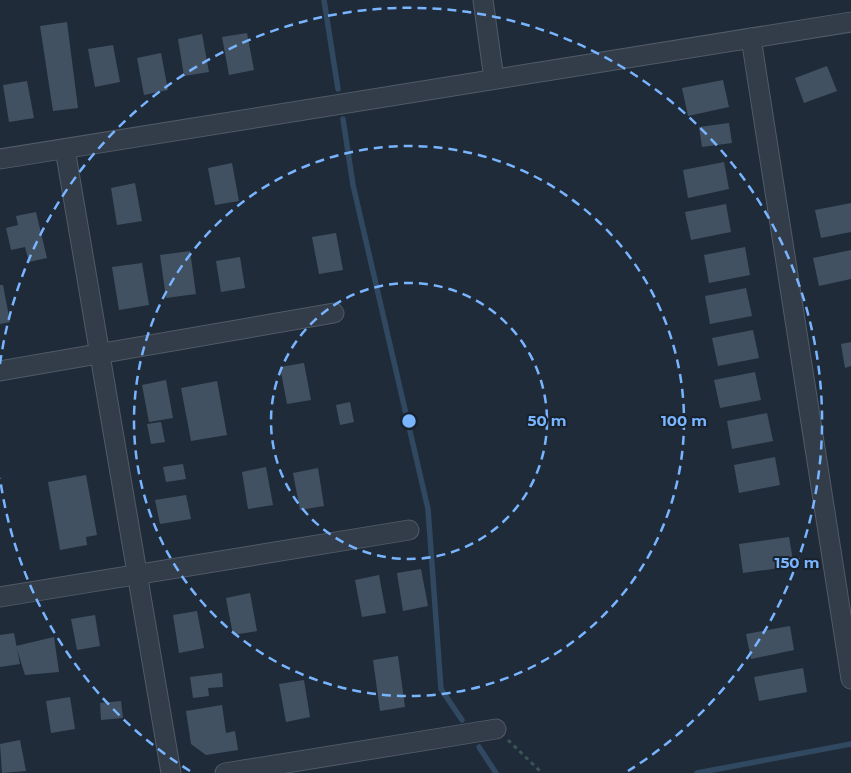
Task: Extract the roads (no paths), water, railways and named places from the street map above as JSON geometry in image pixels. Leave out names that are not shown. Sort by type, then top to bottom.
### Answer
[{"type":"street","points":[[483,0],[494,79]]},
{"type":"street","points":[[0,159],[851,22]]},
{"type":"street","points":[[751,38],[843,578],[851,679]]},
{"type":"street","points":[[65,149],[171,773]]},
{"type":"street","points":[[0,370],[100,355],[334,313]]},
{"type":"street","points":[[0,597],[409,530]]},
{"type":"street","points":[[225,773],[496,729]]},
{"type":"waterway","points":[[324,0],[338,89]]},
{"type":"waterway","points":[[343,119],[353,185],[428,509],[441,689],[462,720]]},
{"type":"waterway","points":[[697,773],[851,744]]},
{"type":"waterway","points":[[479,747],[496,773]]}]
